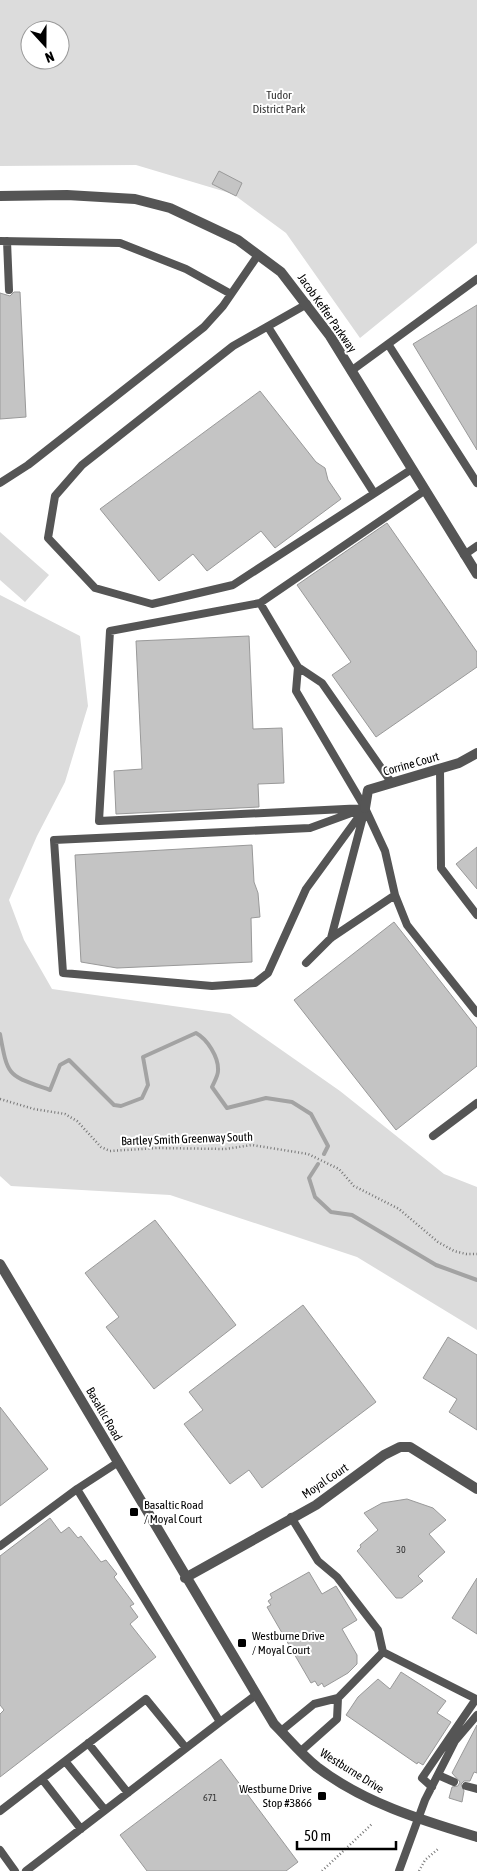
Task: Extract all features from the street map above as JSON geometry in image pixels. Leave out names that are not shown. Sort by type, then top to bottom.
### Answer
[{"type":"street","name":"Jacob Keffer Parkway","points":[[0,196],[66,195],[135,199],[170,208],[202,221],[238,240],[281,272],[308,304],[477,574]]},
{"type":"street","name":"Corrine Court","points":[[365,808],[368,790],[459,763],[477,753]]},
{"type":"street","name":"Basaltic Road","points":[[0,1264],[185,1578]]},
{"type":"street","name":"Moyal Court","points":[[185,1578],[316,1505],[384,1455],[400,1447],[410,1447],[477,1489]]},
{"type":"street","name":"Westburne Drive","points":[[185,1578],[274,1724],[317,1767],[393,1810],[477,1837]]},
{"type":"lane","points":[[9,290],[3,241],[120,244],[186,269],[231,294]]},
{"type":"lane","points":[[0,483],[28,465],[204,328],[258,255]]},
{"type":"lane","points":[[351,371],[477,279]]},
{"type":"lane","points":[[308,304],[233,346],[82,465],[55,496],[48,538],[95,588],[152,604],[233,585],[412,469]]},
{"type":"lane","points":[[268,327],[374,493]]},
{"type":"lane","points":[[388,344],[477,482]]},
{"type":"lane","points":[[365,808],[99,821],[110,632],[260,603],[424,491]]},
{"type":"lane","points":[[464,555],[477,546]]},
{"type":"lane","points":[[260,603],[298,667],[322,682],[391,782]]},
{"type":"lane","points":[[298,667],[296,691],[365,808],[385,851],[395,895],[407,925],[477,1014]]},
{"type":"lane","points":[[440,769],[441,868],[477,915]]},
{"type":"lane","points":[[365,808],[306,889],[268,973],[254,983],[212,986],[63,973],[54,840],[310,828],[365,808]]},
{"type":"lane","points":[[331,938],[365,808]]},
{"type":"lane","points":[[306,963],[331,938],[395,895]]},
{"type":"lane","points":[[433,1136],[477,1102]]},
{"type":"lane","points":[[0,1546],[77,1489],[117,1463]]},
{"type":"lane","points":[[77,1489],[220,1722]]},
{"type":"lane","points":[[291,1518],[318,1561],[337,1577],[378,1630],[383,1652]]},
{"type":"lane","points":[[281,1731],[314,1704],[338,1698],[383,1652]]},
{"type":"lane","points":[[383,1652],[476,1699],[422,1778],[432,1786]]},
{"type":"lane","points":[[26,1871],[256,1695]]},
{"type":"lane","points":[[301,1751],[337,1719],[338,1698]]},
{"type":"lane","points":[[0,1811],[146,1699],[186,1748]]},
{"type":"lane","points":[[399,1871],[432,1786],[455,1741],[477,1714]]},
{"type":"lane","points":[[88,1743],[128,1793]]},
{"type":"lane","points":[[65,1761],[105,1810]]},
{"type":"lane","points":[[438,1775],[454,1782]]},
{"type":"lane","points":[[42,1779],[81,1829]]},
{"type":"lane","points":[[466,1786],[477,1789]]},
{"type":"lane","points":[[0,1850],[15,1871]]},
{"type":"path","name":"Bartley Smith Greenway South","points":[[0,1099],[34,1109],[65,1114],[77,1122],[101,1146],[110,1150],[225,1148],[252,1145],[308,1154],[339,1170],[354,1186],[399,1209],[438,1242],[454,1252],[477,1254]]},
{"type":"path","points":[[322,1871],[372,1824]]},
{"type":"path","points":[[420,1871],[425,1860],[438,1849]]},
{"type":"green space","name":"Tudor District Park","points":[[0,0],[477,0],[477,243],[360,338],[286,233],[233,194],[136,165],[0,166]]},
{"type":"green space","points":[[0,532],[49,575],[25,602],[0,580]]},
{"type":"green space","points":[[0,595],[80,636],[88,706],[65,782],[37,836],[9,900],[24,940],[52,989],[230,1014],[340,1091],[444,1174],[477,1187],[477,1330],[357,1257],[170,1195],[11,1186],[0,1176]]},
{"type":"building","points":[[219,171],[242,183],[236,196],[212,184]]},
{"type":"building","points":[[14,292],[20,292],[26,417],[0,419],[0,293],[10,296]]},
{"type":"building","points":[[477,305],[477,450],[413,344]]},
{"type":"building","points":[[260,391],[316,462],[325,468],[328,480],[341,499],[275,548],[261,531],[207,571],[193,554],[159,581],[100,509]]},
{"type":"building","points":[[387,523],[477,652],[477,667],[376,737],[332,675],[351,662],[297,585]]},
{"type":"building","points":[[249,636],[253,729],[282,728],[284,783],[258,784],[259,807],[116,814],[114,771],[142,769],[136,641]]},
{"type":"building","points":[[252,845],[254,882],[258,893],[260,917],[251,918],[252,962],[117,968],[81,962],[75,855]]},
{"type":"building","points":[[477,847],[477,889],[456,864]]},
{"type":"building","points":[[394,922],[477,1028],[477,1066],[396,1130],[294,1000]]},
{"type":"building","points":[[155,1220],[236,1325],[154,1389],[106,1327],[119,1317],[85,1273]]},
{"type":"building","points":[[303,1305],[376,1402],[262,1488],[249,1470],[230,1484],[184,1424],[203,1410],[189,1392]]},
{"type":"building","points":[[448,1337],[477,1355],[477,1430],[449,1412],[457,1399],[423,1378]]},
{"type":"building","points":[[0,1407],[48,1469],[0,1506]]},
{"type":"building","points":[[407,1499],[433,1508],[446,1520],[429,1534],[445,1552],[418,1576],[423,1581],[402,1598],[396,1598],[357,1551],[361,1547],[360,1545],[378,1530],[364,1513],[382,1503]]},
{"type":"building","points":[[50,1518],[61,1533],[69,1527],[78,1538],[81,1536],[101,1562],[106,1560],[117,1574],[114,1577],[134,1604],[130,1606],[138,1617],[130,1624],[156,1657],[0,1777],[0,1714],[4,1710],[0,1705],[0,1556]]},
{"type":"building","points":[[309,1572],[322,1594],[336,1586],[357,1620],[342,1629],[357,1655],[357,1664],[348,1673],[324,1687],[322,1683],[318,1686],[315,1681],[311,1683],[267,1607],[271,1605],[268,1601],[272,1598],[270,1594]]},
{"type":"building","points":[[477,1578],[477,1634],[452,1618]]},
{"type":"building","points":[[401,1672],[446,1701],[437,1713],[451,1722],[423,1765],[418,1762],[417,1764],[346,1715],[358,1697],[378,1679],[390,1689]]},
{"type":"building","points":[[477,1725],[477,1773],[474,1772],[470,1781],[464,1781],[461,1784],[464,1791],[462,1802],[449,1798],[452,1787],[458,1786],[460,1782],[452,1773]]},
{"type":"building","points":[[221,1759],[298,1862],[286,1871],[147,1871],[120,1835]]},
{"type":"waterway","points":[[0,1034],[8,1067],[18,1077],[50,1090],[60,1065],[69,1060],[114,1105],[121,1106],[142,1098],[148,1085],[143,1057],[196,1033],[208,1044],[217,1060],[217,1077],[212,1087],[227,1108],[266,1098],[292,1102],[311,1114],[328,1146],[324,1154]]},
{"type":"waterway","points":[[318,1164],[309,1178],[315,1197],[331,1212],[352,1215],[436,1265],[477,1280]]},
{"type":"place","name":"Basaltic Road / Moyal Court","points":[[134,1512]]},
{"type":"place","name":"Westburne Drive / Moyal Court","points":[[242,1643]]},
{"type":"place","name":"Westburne Drive Stop #3866","points":[[322,1796]]}]
